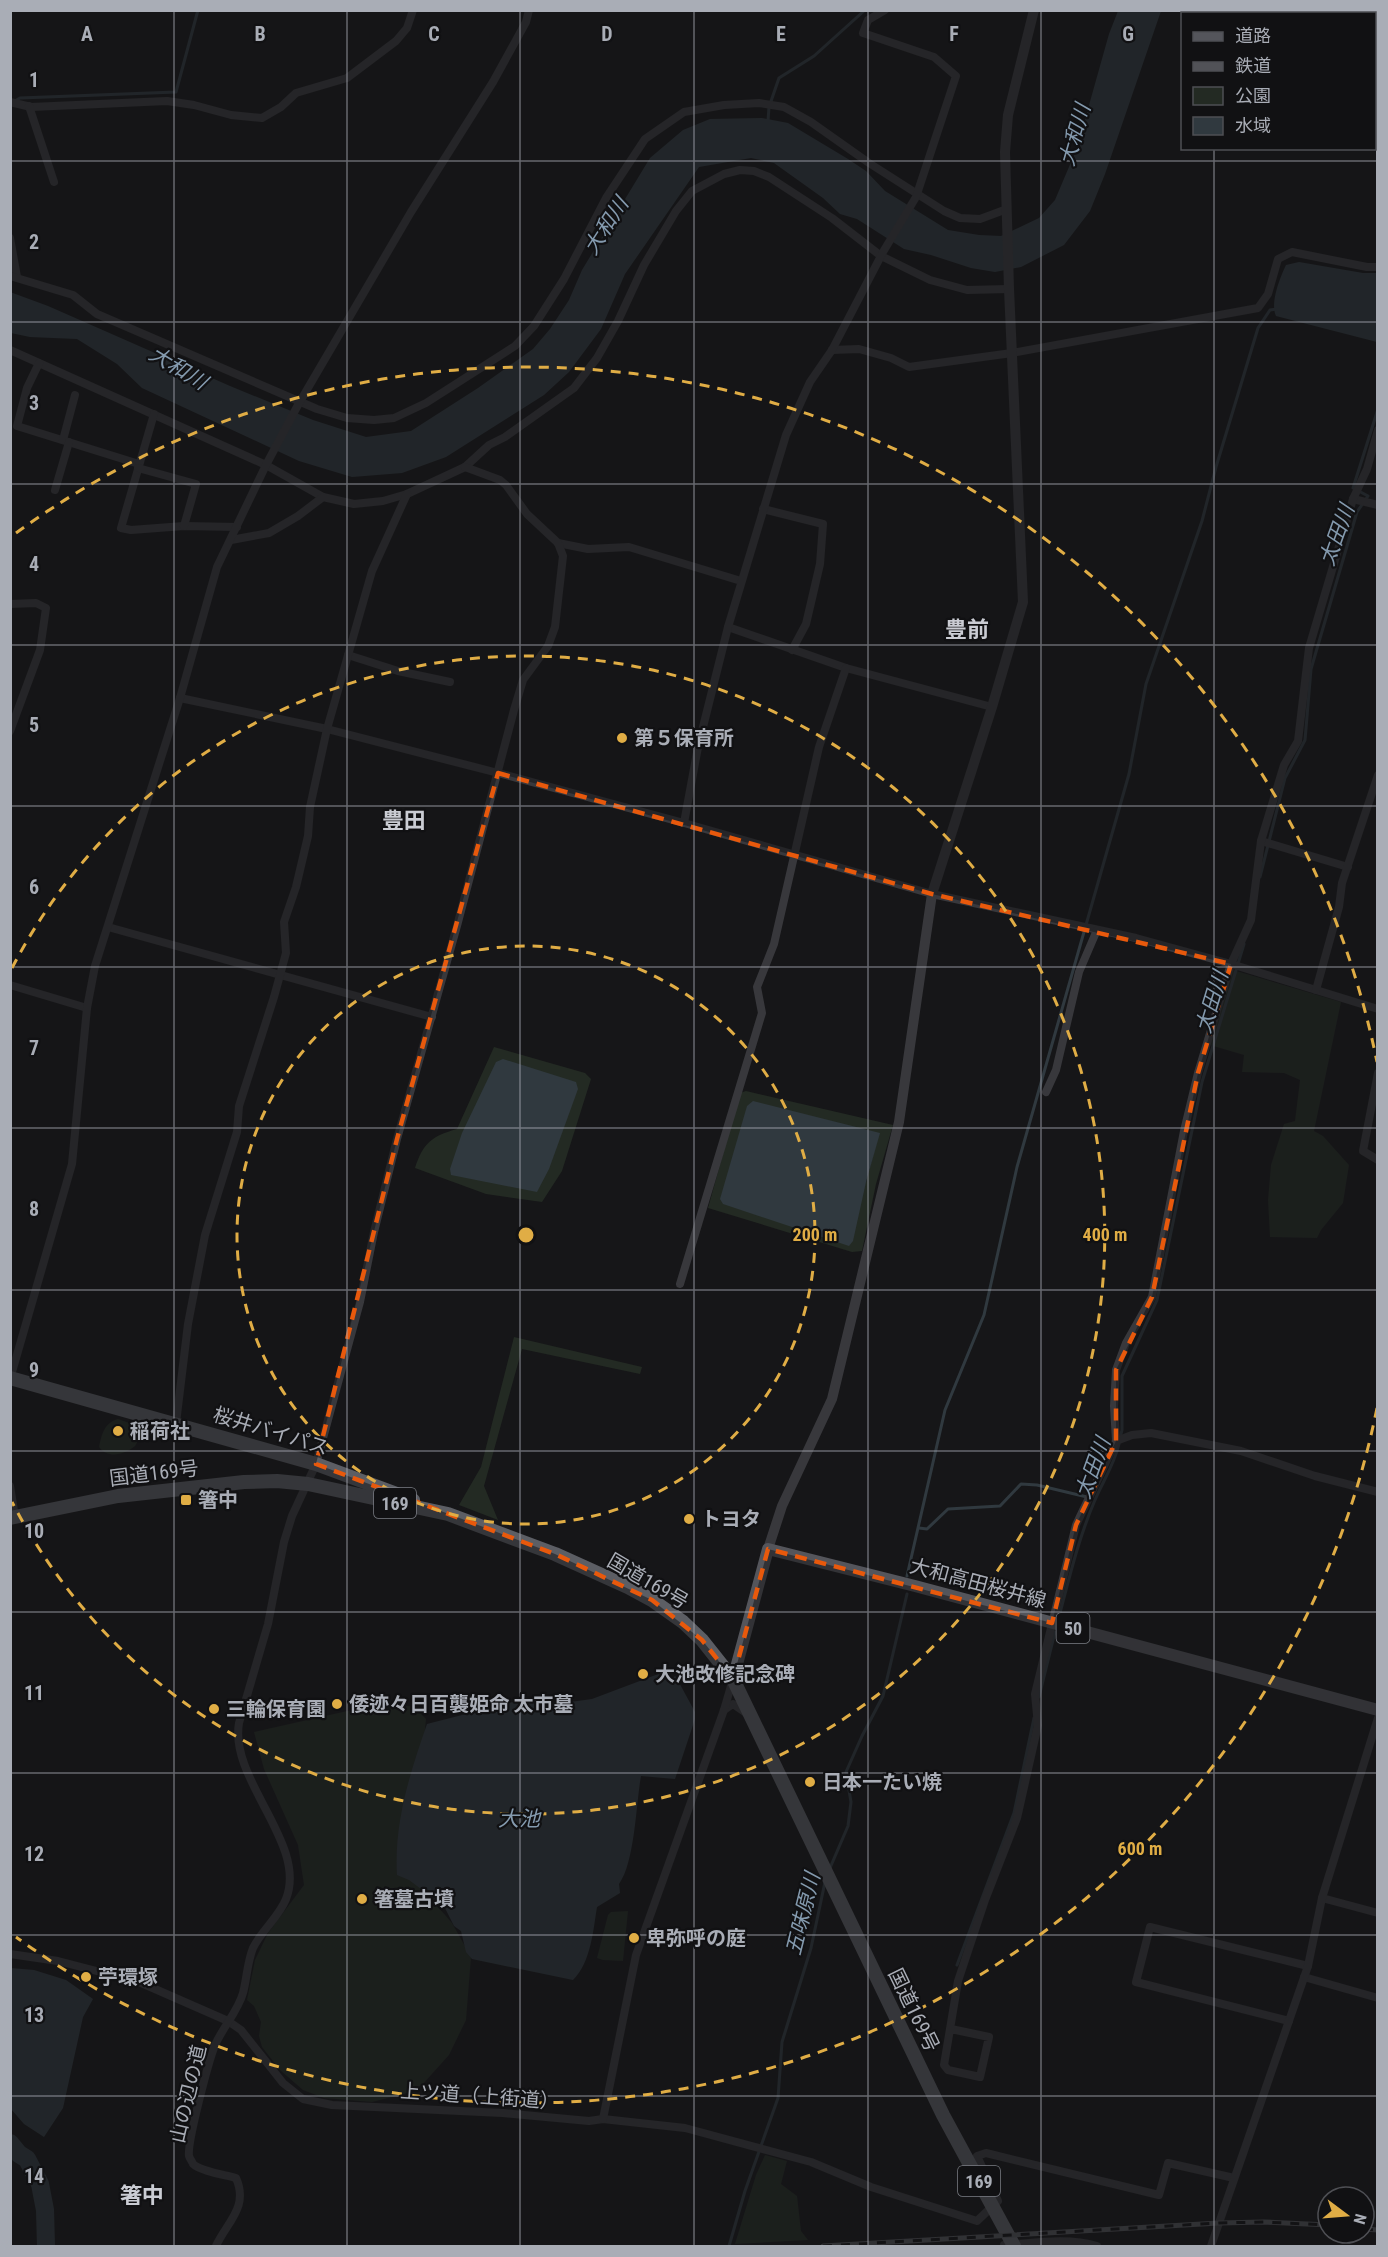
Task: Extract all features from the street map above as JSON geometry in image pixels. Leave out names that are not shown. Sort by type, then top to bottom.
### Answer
[{"type":"highway","name":"桜井バイパス","points":[[11,1378],[316,1464],[448,1514]]},
{"type":"highway","name":"国道169号","points":[[13,1518],[140,1494],[244,1482],[278,1481],[308,1484],[448,1514],[555,1554],[628,1587],[652,1600],[683,1622],[702,1640],[733,1679],[943,2115],[1009,2246]]},
{"type":"main road","name":"大和高田桜井線","points":[[768,1549],[915,1586],[1377,1710]]},
{"type":"main road","points":[[733,1679],[768,1549]]},
{"type":"street","points":[[10,102],[29,106],[167,101],[194,105],[231,115],[262,118],[281,107],[296,93],[347,78],[396,41],[407,28],[413,10]]},
{"type":"street","points":[[11,1378],[72,1164],[87,1008],[95,966],[180,698],[217,567],[299,403],[411,212],[493,82],[526,22],[529,10]]},
{"type":"street","points":[[684,823],[698,747],[728,627],[786,435],[810,382],[832,350],[916,195],[956,76],[934,57],[863,33],[868,20],[885,10]]},
{"type":"street","points":[[768,1549],[783,1506],[832,1399],[899,1122],[932,894],[1023,602],[1005,152],[1008,115],[1034,10]]},
{"type":"street","points":[[10,238],[14,277],[73,295],[96,314],[299,403],[347,418],[374,420],[394,418],[426,403],[515,346],[534,326],[564,279],[606,198],[645,139],[684,112],[724,105],[759,103],[784,108],[811,122],[916,195],[944,211],[960,218],[980,219],[1007,213]]},
{"type":"street","points":[[29,106],[54,182]]},
{"type":"street","points":[[10,350],[268,462],[323,497],[354,504],[383,501],[407,495],[465,467],[489,445],[505,437],[574,388],[597,358],[618,321],[644,265],[676,211],[692,191],[709,181],[740,170],[754,171],[769,177],[882,254],[930,280],[967,290],[1009,286]]},
{"type":"street","points":[[832,350],[859,349],[891,358],[909,367],[1012,353],[1258,308],[1268,294],[1278,259],[1292,252],[1377,267]]},
{"type":"street","points":[[39,363],[27,388],[17,426],[196,484],[184,526]]},
{"type":"street","points":[[55,490],[75,395]]},
{"type":"street","points":[[154,414],[121,528],[130,530],[184,526],[237,527]]},
{"type":"street","points":[[951,2029],[989,2037],[980,2077],[948,2070],[944,2065],[958,1981],[985,1900],[1017,1818],[1038,1725],[1035,1694],[1076,1525],[1116,1441],[1114,1406],[1116,1370],[1126,1343],[1152,1297],[1192,1096],[1232,964],[1251,920],[1261,841],[1284,765],[1298,741],[1309,648],[1353,499],[1367,469],[1377,430]]},
{"type":"street","points":[[465,467],[500,480],[527,514],[558,543],[588,549],[629,547],[741,581]]},
{"type":"street","points":[[176,1423],[188,1324],[205,1235],[237,1132],[238,1106],[286,953],[284,922],[296,887],[308,836],[310,807],[327,729],[372,571],[407,495]]},
{"type":"street","points":[[231,540],[269,533],[298,516],[323,497]]},
{"type":"street","points":[[1353,499],[1377,505]]},
{"type":"street","points":[[763,509],[823,524],[820,564],[806,624],[792,650]]},
{"type":"street","name":"山の辺の道","points":[[216,2247],[221,2236],[236,2217],[241,2188],[236,2178],[197,2166],[192,2163],[189,2155],[202,2091],[214,2048],[239,2004],[252,1951],[259,1937],[286,1900],[291,1877],[282,1842],[243,1760],[238,1732],[268,1624],[284,1542],[292,1516],[316,1464],[360,1302],[374,1232],[397,1139],[523,680],[548,646],[555,627],[563,556],[558,543]]},
{"type":"street","points":[[10,604],[36,603],[46,608],[40,650],[10,731]]},
{"type":"street","points":[[728,627],[846,669],[992,707]]},
{"type":"street","points":[[348,656],[398,671],[450,682]]},
{"type":"street","points":[[680,1284],[762,1013],[757,987],[774,944],[819,747],[846,669]]},
{"type":"street","points":[[180,698],[327,729],[498,772],[932,894],[1096,930],[1232,964],[1377,1009]]},
{"type":"street","points":[[1316,990],[1348,867],[1377,775]]},
{"type":"street","points":[[1261,841],[1348,867]]},
{"type":"street","points":[[108,927],[432,1017]]},
{"type":"street","points":[[1046,1092],[1056,1070],[1079,972],[1096,930]]},
{"type":"street","points":[[10,984],[87,1008]]},
{"type":"street","points":[[1377,1072],[1363,1150],[1377,1160]]},
{"type":"street","points":[[1116,1441],[1151,1433],[1241,1451],[1315,1476],[1377,1492]]},
{"type":"street","points":[[10,1486],[13,1518]]},
{"type":"street","points":[[603,2119],[636,1955],[733,1679]]},
{"type":"street","points":[[724,1710],[733,1704],[752,1718]]},
{"type":"street","points":[[1210,2247],[1308,1966],[1322,1898],[1377,1718]]},
{"type":"street","points":[[1322,1898],[1377,1913]]},
{"type":"street","points":[[1289,2021],[1136,1982],[1150,1927],[1308,1966]]},
{"type":"street","name":"上ツ道（上街道）","points":[[10,1954],[58,1961],[139,1982],[228,2021],[252,2042],[283,2083],[303,2098],[332,2105],[503,2113],[589,2121],[603,2119],[685,2128],[811,2162],[871,2187],[977,2221],[998,2201],[977,2156],[986,2153],[1159,2195],[1168,2163],[1234,2178]]},
{"type":"street","points":[[1304,1977],[1377,1998]]},
{"type":"street","points":[[1009,2246],[1082,2242],[1097,2247]]},
{"type":"highlighted area","points":[[498,773],[932,894],[1231,964],[1198,1073],[1152,1297],[1116,1370],[1116,1441],[1076,1525],[1052,1623],[768,1549],[733,1679],[702,1640],[652,1600],[555,1554],[316,1464],[397,1139]]},
{"type":"green space","points":[[1233,970],[1341,1002],[1314,1131],[1323,1136],[1349,1165],[1343,1203],[1317,1238],[1270,1237],[1268,1200],[1271,1165],[1284,1124],[1295,1121],[1300,1080],[1284,1073],[1242,1072],[1244,1055],[1210,1045]]},
{"type":"green space","points":[[494,1047],[585,1073],[591,1079],[562,1171],[542,1202],[486,1194],[415,1168],[421,1152],[430,1142],[457,1129]]},
{"type":"green space","points":[[746,1091],[893,1125],[876,1184],[862,1251],[852,1252],[708,1208],[740,1093]],"holes":[[[879,1133],[866,1182],[723,1204]]]},
{"type":"green space","points":[[514,1337],[642,1367],[640,1374],[522,1349],[484,1486],[498,1520],[459,1505],[481,1467]]},
{"type":"green space","points":[[118,1419],[138,1426],[139,1439],[135,1446],[126,1452],[107,1453],[99,1447],[103,1433],[110,1423]]},
{"type":"green space","name":"箸墓古墳","points":[[413,1706],[426,1719],[423,1749],[398,1861],[452,1923],[471,1957],[466,2020],[449,2055],[422,2085],[404,2094],[372,2102],[324,2098],[303,2090],[280,2070],[262,2047],[259,2036],[261,2022],[254,2006],[247,2000],[255,1960],[268,1933],[304,1885],[298,1845],[264,1769],[254,1732],[365,1707]]},
{"type":"green space","points":[[628,1911],[623,1961],[597,1958],[608,1915],[611,1912]]},
{"type":"green space","points":[[765,2155],[787,2161],[781,2184],[797,2196],[801,2231],[808,2240],[735,2244],[756,2175]]},
{"type":"water","name":"大和川","points":[[1118,11],[1161,11],[1090,211],[1064,245],[1021,267],[995,272],[971,268],[904,249],[857,219],[840,214],[823,198],[774,163],[751,158],[699,167],[625,274],[601,329],[569,372],[544,395],[446,457],[402,473],[352,477],[299,461],[142,388],[117,364],[77,339],[30,337],[11,333],[10,292],[48,306],[313,420],[366,437],[411,431],[533,349],[550,329],[569,300],[582,270],[650,158],[683,130],[710,119],[762,118],[788,123],[866,171],[885,191],[948,230],[1001,236],[1039,218],[1055,200],[1077,148],[1109,34]]},
{"type":"water","points":[[1299,262],[1363,273],[1377,273],[1377,342],[1276,316],[1275,297],[1286,265]]},
{"type":"water","points":[[503,1059],[576,1082],[578,1089],[549,1169],[537,1192],[451,1175],[450,1169],[462,1133],[496,1062]]},
{"type":"water","points":[[753,1101],[880,1133],[853,1241],[849,1246],[723,1204],[720,1199],[747,1106]]},
{"type":"water","name":"大池","points":[[661,1673],[670,1674],[669,1677],[672,1679],[676,1677],[695,1712],[695,1719],[675,1779],[641,1776],[632,1847],[619,1884],[620,1893],[597,1907],[590,1946],[579,1973],[573,1980],[472,1959],[466,1952],[461,1931],[454,1926],[444,1906],[409,1880],[397,1875],[398,1836],[404,1798],[427,1724],[521,1700],[556,1704],[592,1699]]},
{"type":"water","points":[[10,1968],[34,1970],[66,1980],[93,1999],[83,2017],[63,2108],[44,2137],[24,2124],[11,2109]]},
{"type":"waterway","points":[[15,101],[20,98],[176,92],[198,10]]},
{"type":"waterway","points":[[768,121],[769,107],[779,78],[814,56],[865,10]]},
{"type":"waterway","points":[[907,1576],[945,1410],[984,1315],[1017,1167],[1129,774],[1146,684],[1202,521],[1258,328],[1270,310],[1277,309]]},
{"type":"waterway","name":"太田川","points":[[1260,877],[1285,778],[1305,740],[1311,669],[1357,512],[1368,496],[1353,488],[1378,409]]},
{"type":"waterway","name":"太田川","points":[[1120,1438],[1122,1376],[1157,1300],[1202,1082],[1244,944]]},
{"type":"waterway","name":"太田川","points":[[1060,1613],[1084,1528],[1119,1444]]},
{"type":"waterway","name":"五味原川","points":[[919,1528],[927,1529],[948,1509],[1000,1506],[1021,1484],[1037,1485],[1087,1497]]},
{"type":"waterway","name":"五味原川","points":[[830,1868],[848,1826],[851,1802],[846,1772],[883,1696],[907,1594]]},
{"type":"waterway","name":"太田川","points":[[1039,1697],[1055,1632]]},
{"type":"waterway","name":"太田川","points":[[957,1965],[1014,1813],[1034,1718]]},
{"type":"waterway","name":"五味原川","points":[[729,2246],[745,2191],[778,2098],[782,2042],[811,1948],[825,1882]]},
{"type":"waterway","points":[[10,2143],[19,2154],[27,2159],[40,2184],[45,2210],[46,2246]]},
{"type":"railway","points":[[823,2246],[1219,2223],[1316,2224]]},
{"type":"place","name":"第５保育所","points":[[622,738]]},
{"type":"place","name":"稲荷社","points":[[118,1431]]},
{"type":"place","name":"箸中","points":[[186,1500]]},
{"type":"place","name":"トヨタ","points":[[689,1519]]},
{"type":"place","name":"大池改修記念碑","points":[[643,1674]]},
{"type":"place","name":"倭迹々日百襲姫命 太市墓","points":[[337,1704]]},
{"type":"place","name":"三輪保育園","points":[[214,1709]]},
{"type":"place","name":"日本一たい焼","points":[[810,1782]]},
{"type":"place","name":"箸墓古墳","points":[[362,1899]]},
{"type":"place","name":"卑弥呼の庭","points":[[634,1938]]},
{"type":"place","name":"苧環塚","points":[[86,1977]]},
{"type":"district","name":"豊前","points":[[967,629]]},
{"type":"district","name":"豊田","points":[[404,820]]},
{"type":"district","name":"箸中","points":[[142,2195]]}]
